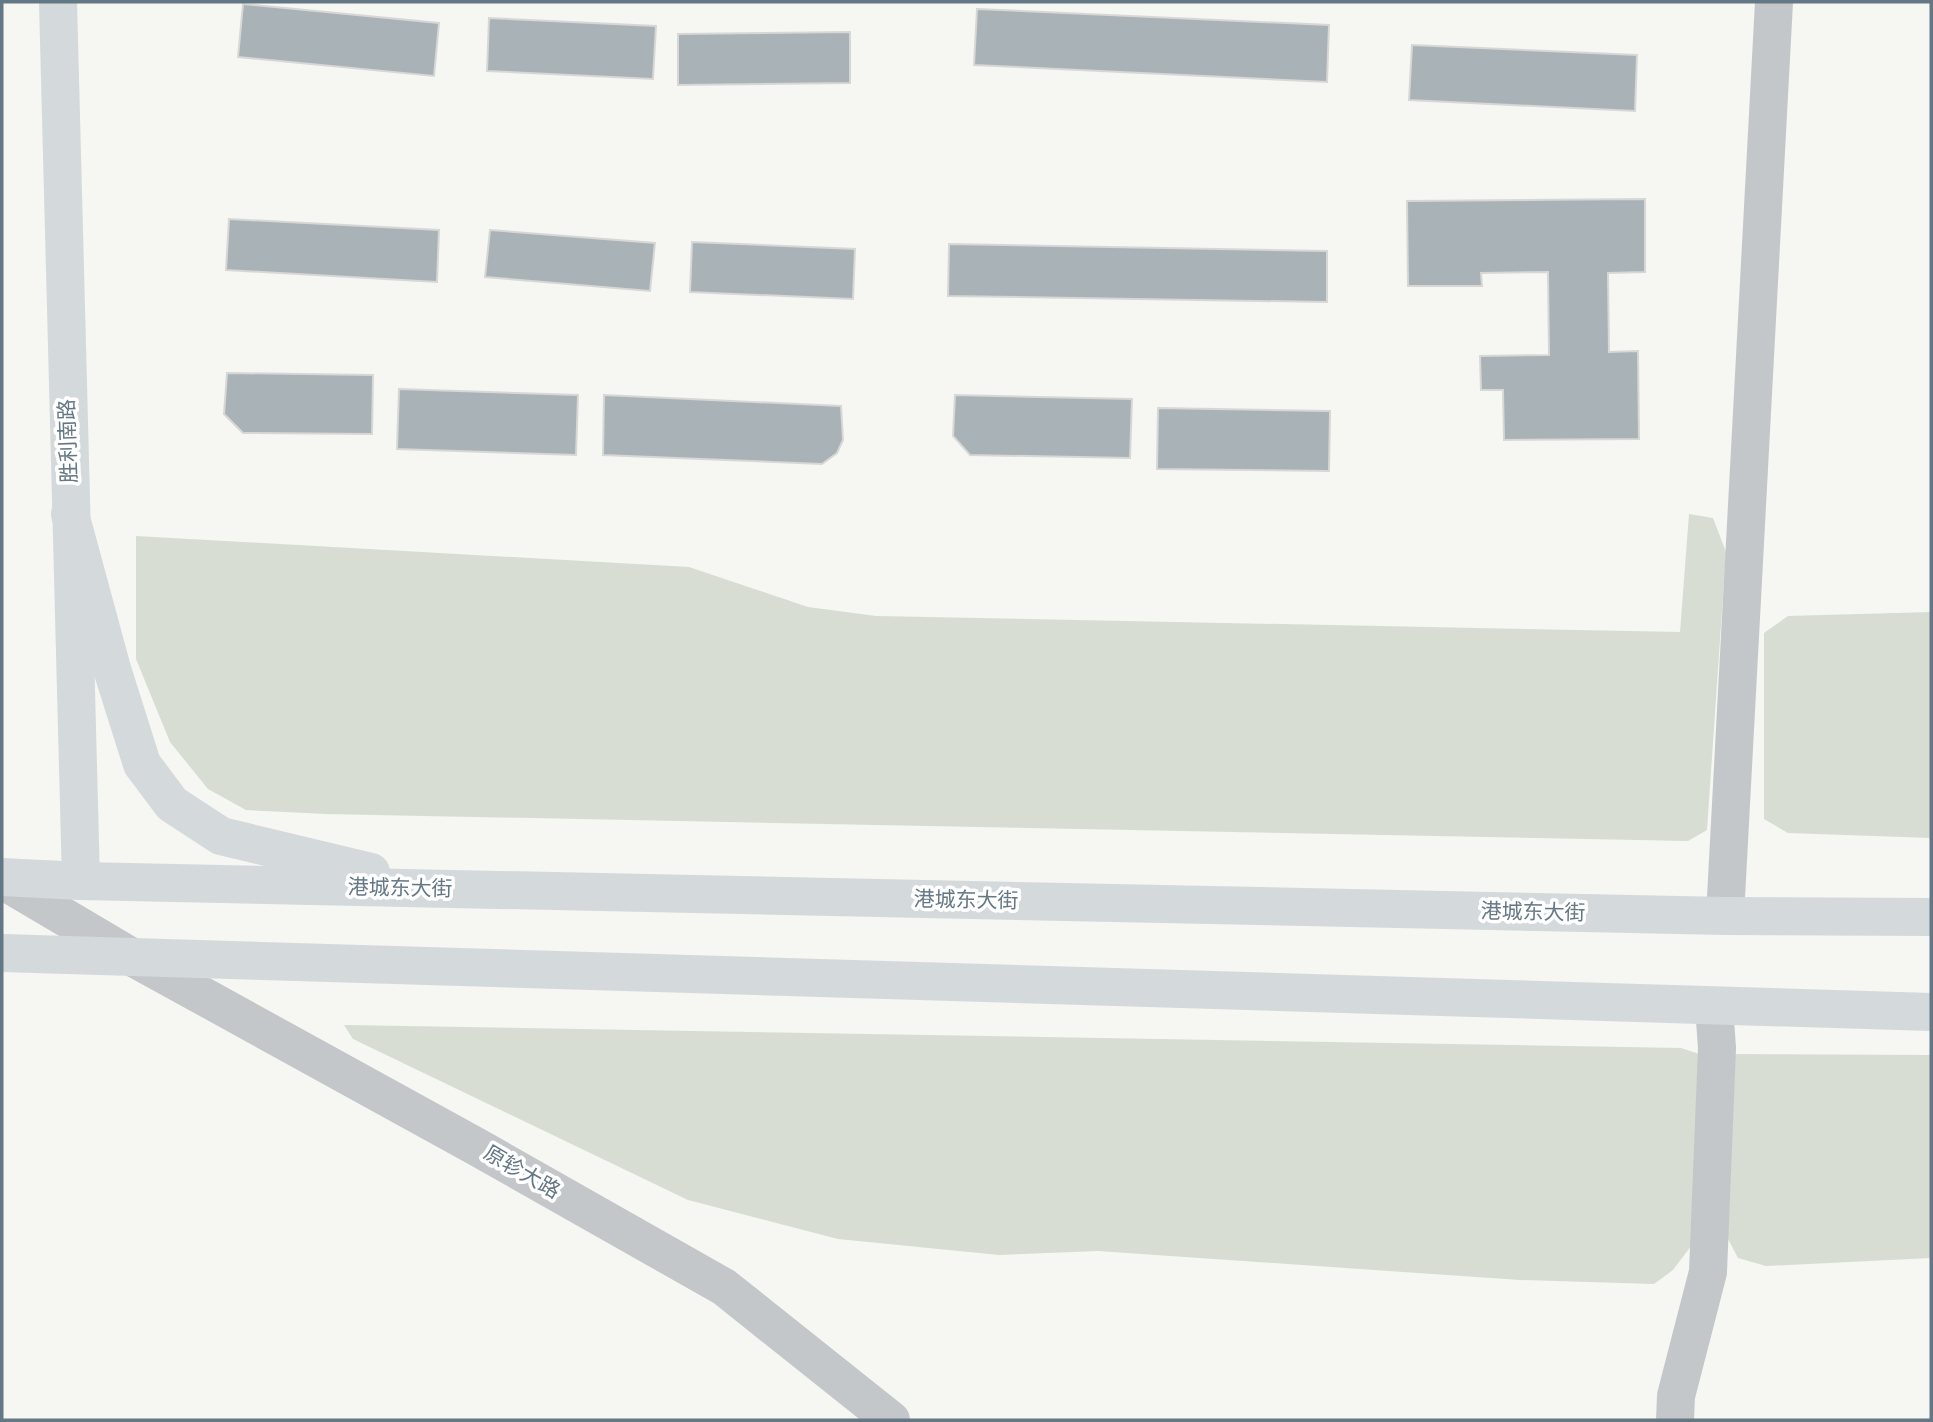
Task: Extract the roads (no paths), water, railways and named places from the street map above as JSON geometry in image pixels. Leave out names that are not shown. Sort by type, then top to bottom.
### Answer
[{"type":"main road","name":"胜利南路","points":[[58,2],[81,881]]},
{"type":"main road","points":[[70,514],[112,669],[142,764],[172,804],[221,836],[437,888]]},
{"type":"main road","name":"港城东大街","points":[[2,878],[1725,916],[1931,917]]},
{"type":"main road","points":[[2,953],[1931,1012]]},
{"type":"street","points":[[1725,916],[1774,2]]},
{"type":"street","name":"原轸大路","points":[[2,878],[132,957],[465,1140],[724,1287],[891,1420]]},
{"type":"street","points":[[1675,1420],[1676,1396],[1708,1272],[1717,1048],[1714,1006]]}]
